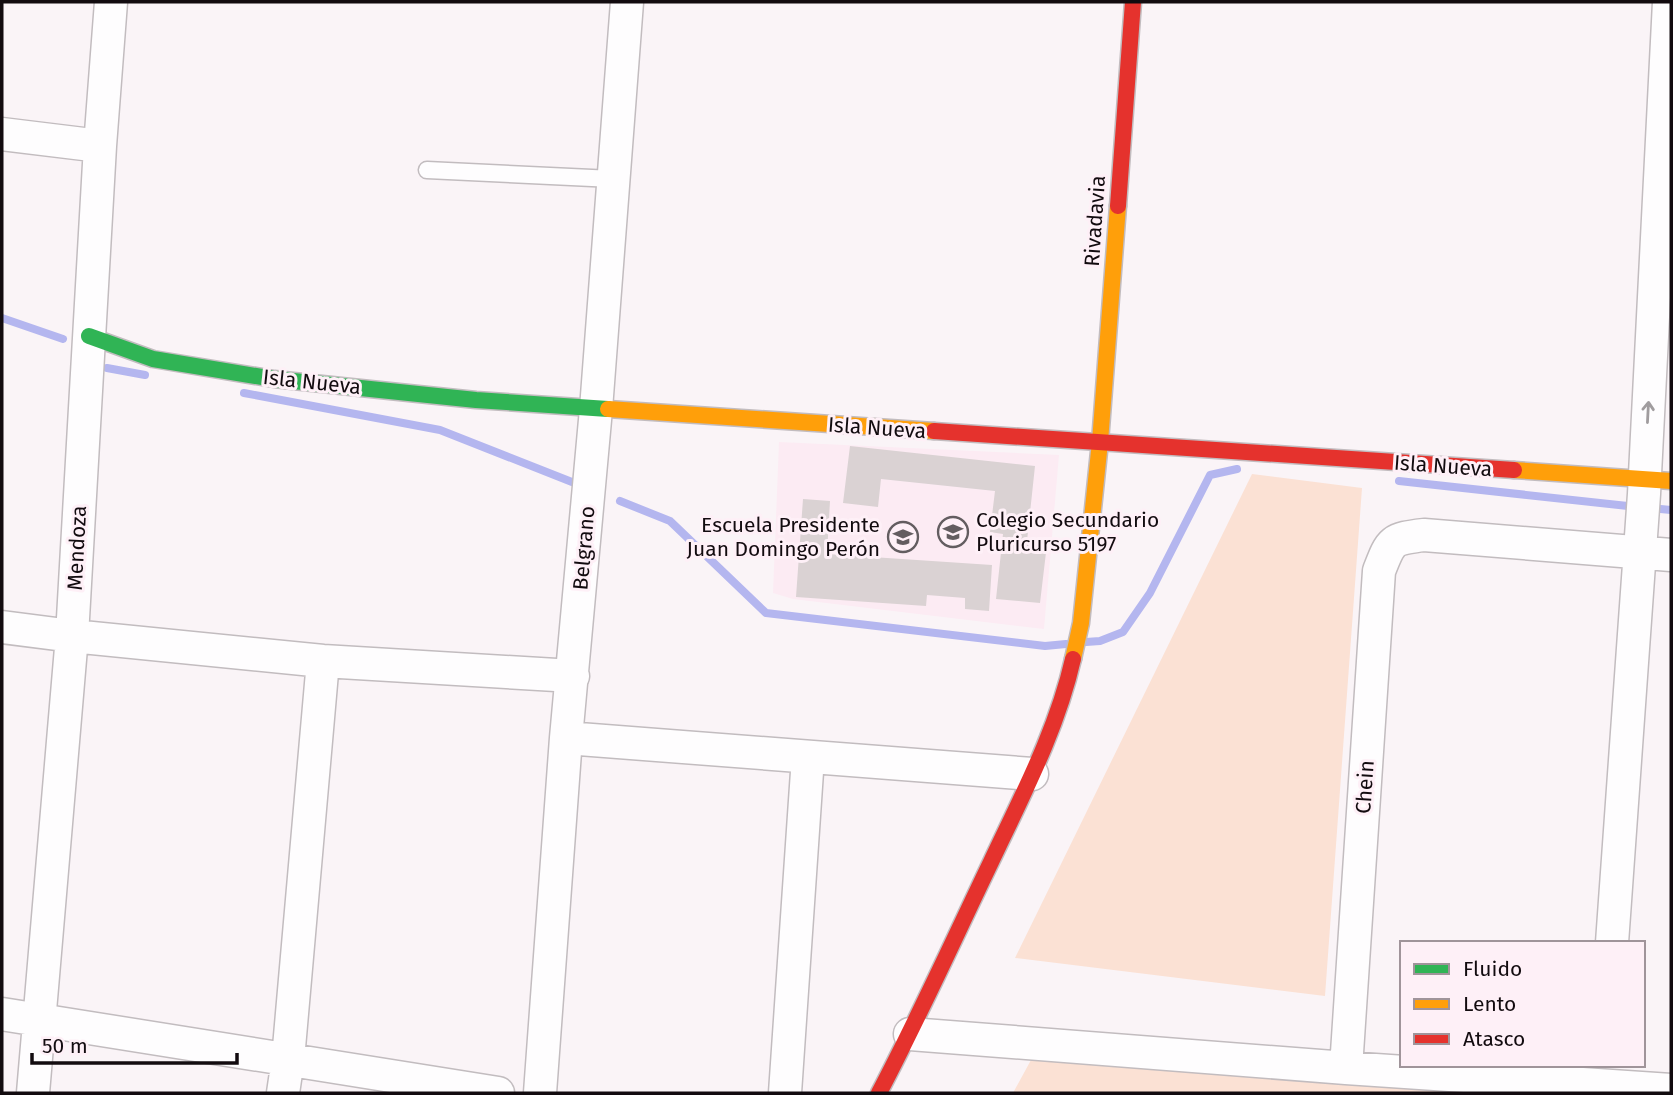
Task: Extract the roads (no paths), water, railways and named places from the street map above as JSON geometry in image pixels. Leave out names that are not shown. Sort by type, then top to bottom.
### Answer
[{"type":"street","name":"Mendoza","points":[[33,1093],[72,636],[100,146],[111,2]]},
{"type":"street","name":"Belgrano","points":[[540,1093],[566,738],[596,409],[627,2]]},
{"type":"street","name":"Rivadavia","points":[[879,1093],[910,1034],[1032,774],[1070,671],[1080,623],[1100,442],[1133,2]]},
{"type":"street","points":[[1612,941],[1640,542],[1654,485],[1669,2]]},
{"type":"street","points":[[2,134],[100,146]]},
{"type":"street","name":"Isla Nueva","points":[[89,336],[153,359],[274,379],[476,400],[1100,442],[1654,485]]},
{"type":"street","name":"Chein","points":[[1346,1068],[1379,571],[1388,548],[1400,538],[1424,535],[1640,542]]},
{"type":"street","points":[[1640,542],[1671,555]]},
{"type":"street","points":[[2,627],[323,662],[573,676]]},
{"type":"street","points":[[283,1093],[323,662]]},
{"type":"street","points":[[566,738],[1032,774]]},
{"type":"street","points":[[785,1093],[808,757]]},
{"type":"street","points":[[2,1014],[498,1093]]},
{"type":"street","points":[[910,1034],[1346,1068],[1602,1081],[1671,1090]]},
{"type":"lane","points":[[427,170],[613,179]]},
{"type":"waterway","points":[[2,318],[63,339]]},
{"type":"waterway","points":[[107,368],[145,375]]},
{"type":"waterway","points":[[244,393],[440,430],[577,484]]},
{"type":"waterway","points":[[1086,642],[1100,641],[1123,632],[1150,593],[1210,475],[1237,469]]},
{"type":"waterway","points":[[1399,481],[1637,507]]},
{"type":"waterway","points":[[620,501],[670,521],[766,613],[1045,646],[1066,644]]},
{"type":"waterway","points":[[1650,508],[1671,510]]},
{"type":"place","name":"Colegio Secundario Pluricurso 5197","points":[[953,532]]},
{"type":"place","name":"Escuela Presidente Juan Domingo Perón","points":[[903,537]]}]
